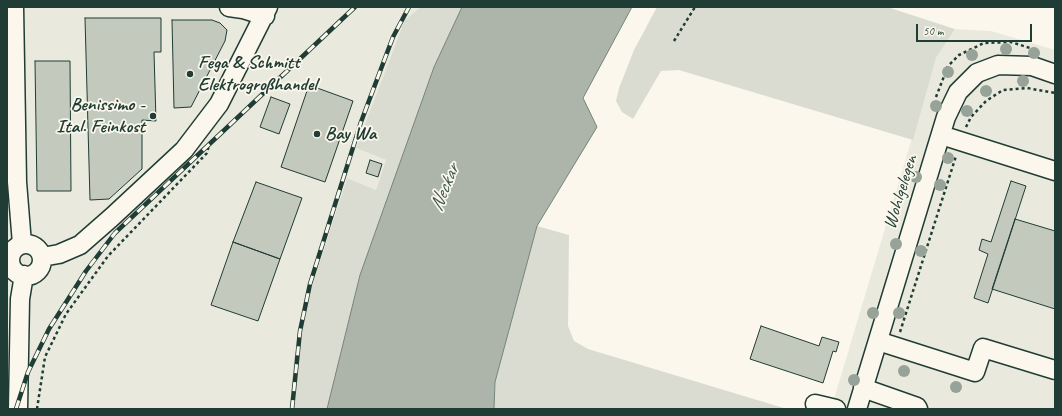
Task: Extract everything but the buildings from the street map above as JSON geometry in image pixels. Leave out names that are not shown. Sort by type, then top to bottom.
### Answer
[{"type":"street","points":[[14,7],[17,182],[22,244]]},
{"type":"street","points":[[42,257],[60,254],[80,245],[184,150],[219,104],[266,12],[228,7]]},
{"type":"street","name":"Wohlgelegen","points":[[857,409],[946,117],[958,92],[977,73],[998,65],[1032,66],[1055,74]]},
{"type":"street","points":[[941,134],[1055,171]]},
{"type":"street","points":[[22,244],[33,245],[37,248],[42,257],[42,262],[38,271],[29,275],[24,276],[9,264],[11,254],[18,246],[22,244]]},
{"type":"street","points":[[18,409],[20,299],[24,276]]},
{"type":"street","points":[[878,341],[975,372],[983,348],[1055,370]]},
{"type":"street","points":[[863,388],[917,407],[918,409]]},
{"type":"street","points":[[815,404],[836,409]]},
{"type":"path","points":[[674,41],[695,7]]},
{"type":"path","points":[[895,346],[970,117],[986,101],[1003,90],[1027,88],[1055,93]]},
{"type":"path","points":[[37,409],[45,357],[66,314],[108,256],[208,153],[211,138]]},
{"type":"shaded area","points":[[7,7],[421,7],[356,148],[386,160],[376,190],[347,178],[304,310],[294,357],[289,409],[7,409]]},
{"type":"shaded area","points":[[421,7],[462,7],[434,67],[360,275],[327,409],[289,409],[294,357],[304,310],[347,178],[376,190],[386,160],[356,148],[405,20]]},
{"type":"shaded area","points":[[657,7],[887,7],[955,29],[936,58],[913,140],[679,70],[661,71],[633,119],[622,112],[616,101],[619,88],[634,50]]},
{"type":"shaded area","points":[[955,29],[991,31],[1055,50],[1055,409],[831,409],[936,58]]},
{"type":"shaded area","points":[[537,226],[569,235],[568,326],[574,341],[588,349],[787,409],[494,409],[495,382]]},
{"type":"water","name":"Neckar","points":[[462,7],[632,7],[583,98],[597,127],[537,226],[495,382],[494,409],[327,409],[360,275],[434,67]]},
{"type":"railway","points":[[16,409],[28,372],[49,329],[86,271],[115,233],[355,7]]},
{"type":"railway","points":[[292,409],[300,331],[310,284],[361,122],[393,37],[409,7]]},
{"type":"place","name":"Fega & Schmitt Elektrogroßhandel","points":[[190,74]]},
{"type":"place","name":"Benissimo - Ital. Feinkost","points":[[153,116]]},
{"type":"place","name":"Bay Wa","points":[[317,134]]}]
